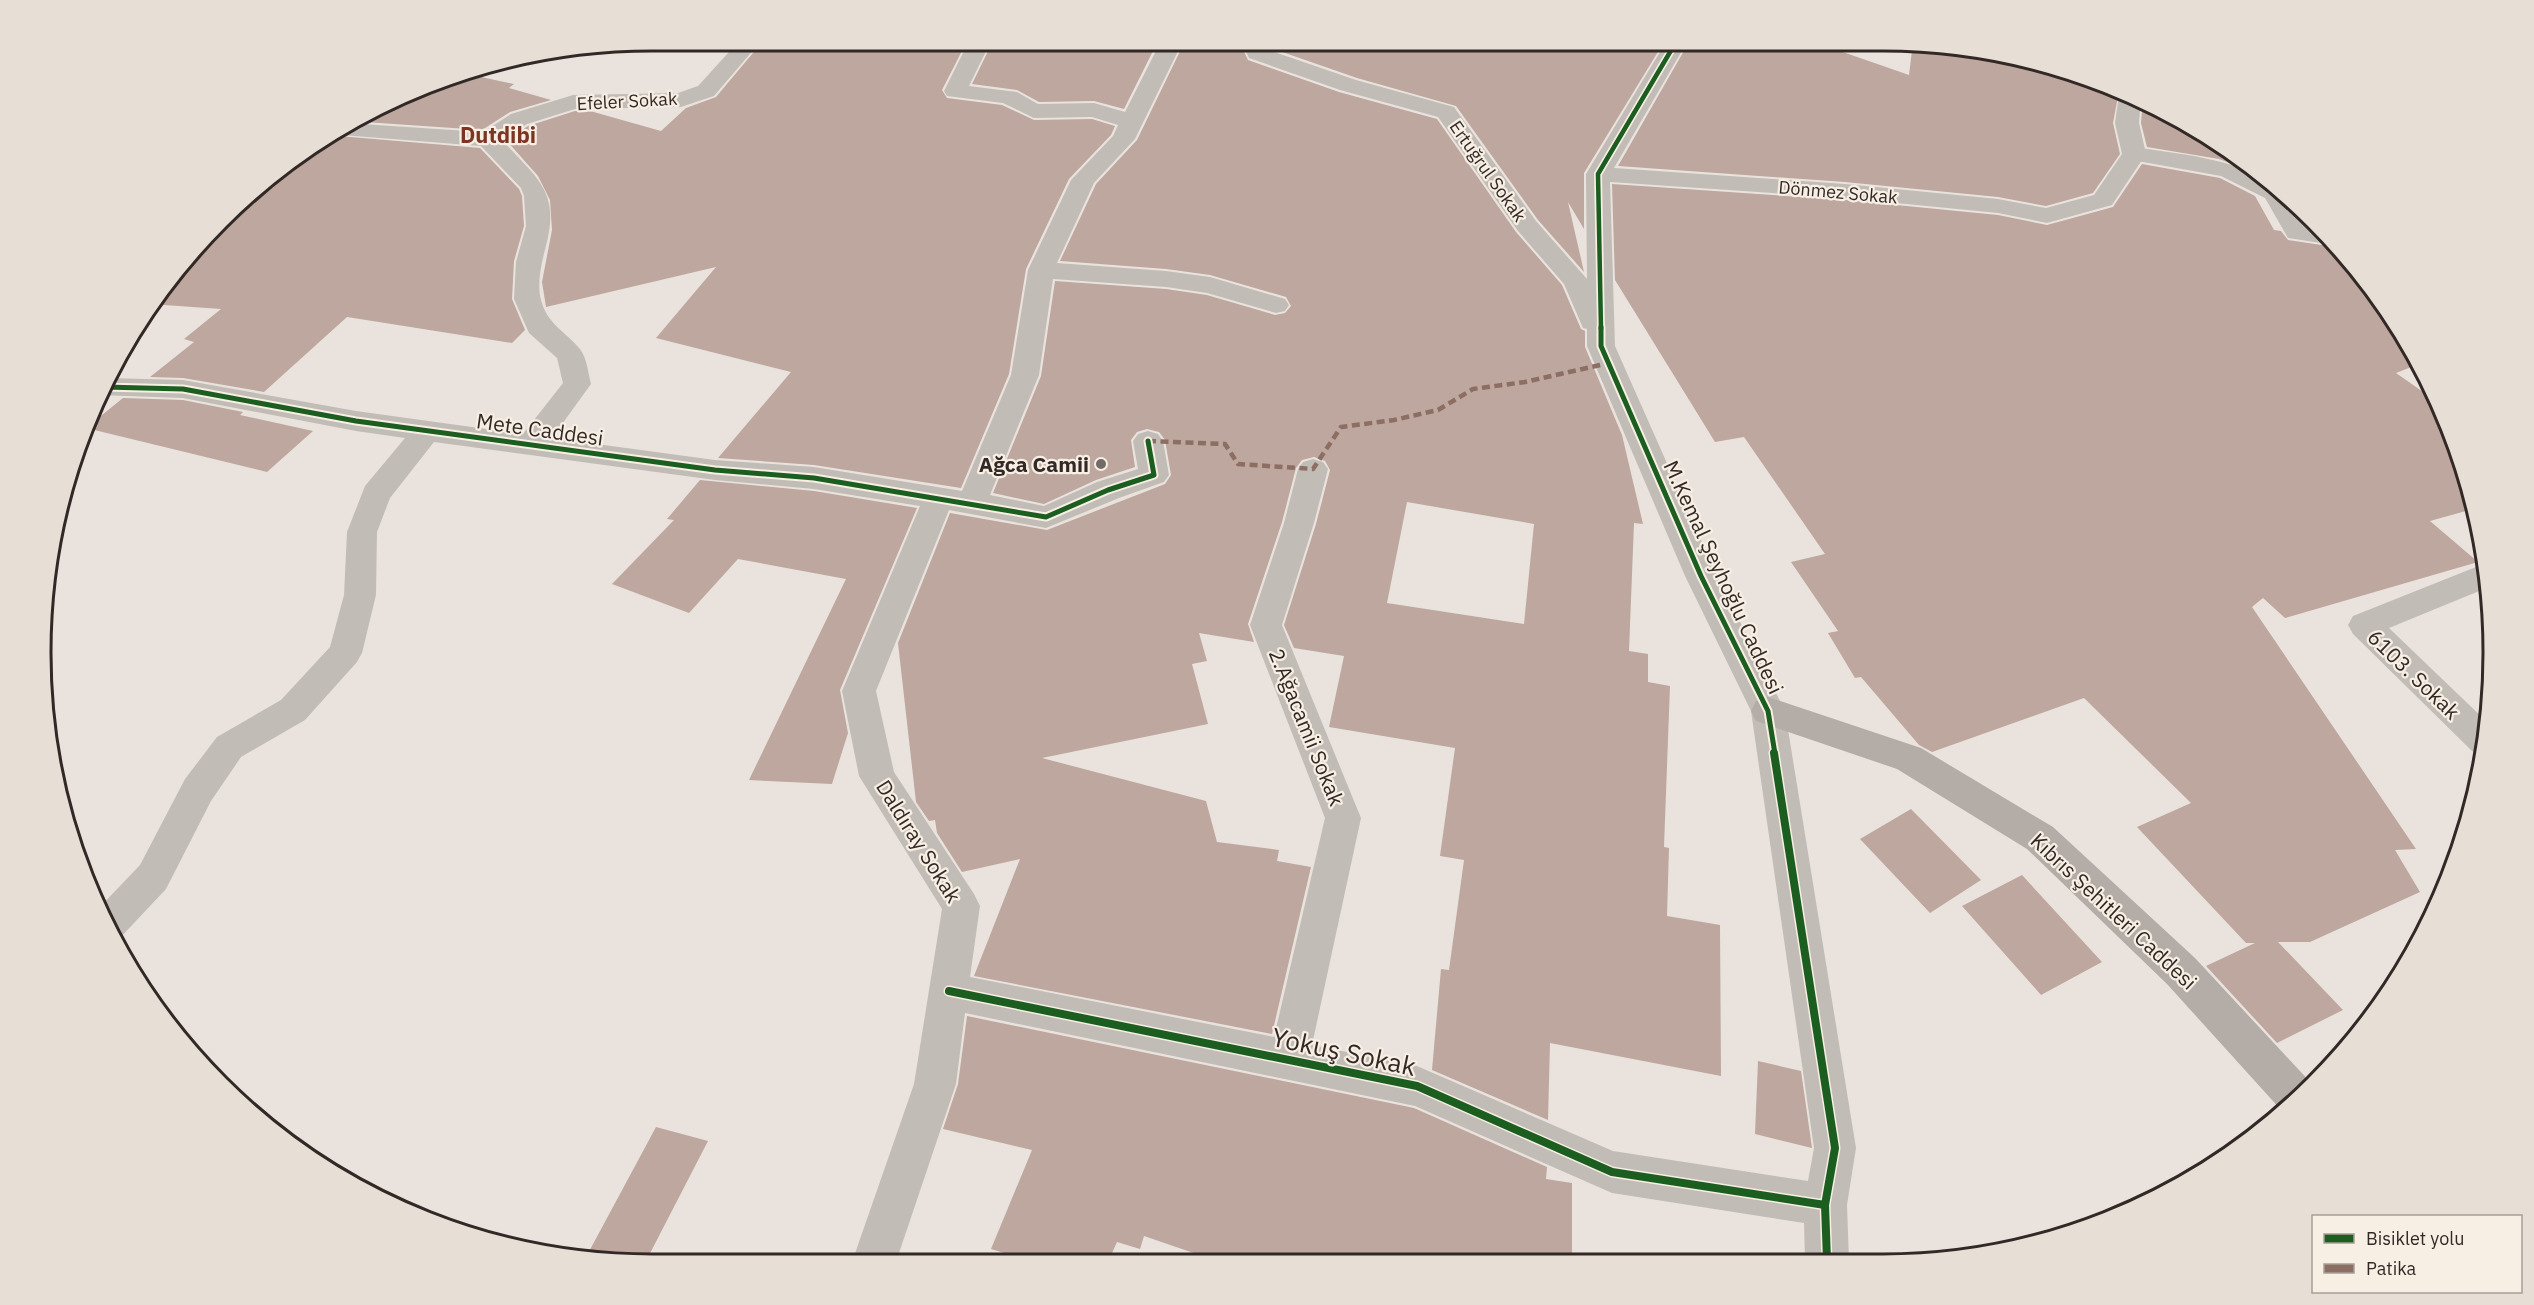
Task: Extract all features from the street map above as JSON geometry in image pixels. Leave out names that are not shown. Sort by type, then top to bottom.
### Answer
[{"type":"street","name":"Efeler Sokak","points":[[488,140],[519,119],[573,102],[681,100],[706,91],[741,51]]},
{"type":"street","points":[[975,51],[955,91],[1009,97],[1034,111],[1094,110],[1132,122]]},
{"type":"street","name":"Daldıray Sokak","points":[[877,1254],[935,1084],[961,906],[877,776],[858,691],[956,500],[1025,375],[1041,270],[1083,180],[1118,145],[1167,51]]},
{"type":"street","name":"Ertuğrul Sokak","points":[[1256,51],[1348,85],[1446,112],[1527,226],[1576,282],[1601,346]]},
{"type":"street","points":[[1598,174],[1671,51]]},
{"type":"street","points":[[2129,105],[2127,123],[2134,154],[2227,170],[2262,187]]},
{"type":"street","points":[[355,130],[488,140],[532,186],[536,196],[539,226],[529,262],[527,298],[539,327],[570,355],[577,384],[531,444]]},
{"type":"street","name":"Dönmez Sokak","points":[[1598,174],[1845,191],[1998,206],[2047,216],[2103,200],[2134,154]]},
{"type":"street","name":"M.Kemal Şeyhoğlu Caddesi","points":[[1598,174],[1601,346],[1701,576],[1768,711],[1835,1148],[1825,1205],[1827,1254]]},
{"type":"street","points":[[2280,202],[2297,233],[2314,235]]},
{"type":"street","points":[[1041,270],[1166,279],[1210,285],[1276,305]]},
{"type":"street","name":"Mete Caddesi","points":[[112,387],[183,389],[356,421],[715,471],[814,478],[956,500],[1046,517],[1108,490],[1154,475],[1148,441]]},
{"type":"street","points":[[113,919],[153,877],[198,790],[229,747],[293,710],[345,653],[360,595],[363,532],[376,494],[427,430]]},
{"type":"street","name":"2.Ağacamii Sokak","points":[[1289,1059],[1343,818],[1266,625],[1299,524],[1313,469]]},
{"type":"street","name":"6103. Sokak","points":[[2477,735],[2364,625],[2478,578]]},
{"type":"street","name":"Kıbrıs Şehitleri Caddesi","points":[[1768,711],[1909,758],[2040,838],[2181,971],[2292,1092]]},
{"type":"street","name":"Yokuş Sokak","points":[[949,991],[1417,1086],[1612,1172],[1825,1205]]},
{"type":"building","points":[[755,51],[962,51],[942,90],[947,98],[1002,105],[1034,120],[1092,119],[1115,126],[1111,135],[1069,179],[1026,269],[1009,374],[961,488],[814,465],[718,458],[791,372],[656,338],[716,267],[546,307],[542,282],[552,230],[550,200],[538,176],[506,140],[528,126],[575,111],[590,111],[661,131],[686,108],[716,97]]},
{"type":"building","points":[[988,51],[1153,51],[1124,109],[1094,101],[1039,102],[1017,90],[972,84]]},
{"type":"building","points":[[1180,51],[1244,51],[1248,60],[1339,92],[1437,119],[1516,232],[1562,285],[1581,329],[1585,331],[1585,347],[1622,435],[1643,524],[1634,523],[1629,651],[1648,654],[1648,682],[1670,686],[1664,847],[1669,848],[1667,916],[1720,925],[1721,1076],[1550,1043],[1548,1120],[1432,1070],[1441,969],[1449,970],[1464,860],[1440,856],[1455,748],[1329,727],[1344,656],[1294,648],[1284,625],[1316,524],[1330,470],[1325,461],[1314,457],[1302,460],[1296,468],[1282,522],[1248,624],[1254,642],[1199,633],[1207,661],[1192,664],[1208,724],[1042,758],[1206,801],[1217,842],[1279,850],[1277,861],[1311,867],[1272,1034],[974,976],[1020,859],[962,872],[937,833],[935,820],[929,821],[916,802],[898,643],[950,513],[1047,530],[1165,484],[1171,475],[1165,440],[1159,432],[1147,429],[1137,432],[1131,440],[1135,467],[1096,480],[1044,504],[993,493],[1041,376],[1055,281],[1166,289],[1207,295],[1275,315],[1285,313],[1291,306],[1286,297],[1210,275],[1166,269],[1060,261],[1096,184],[1137,140]],"holes":[[[1407,502],[1534,524],[1524,624],[1387,603]]]},
{"type":"building","points":[[1279,51],[1659,51],[1584,173],[1584,229],[1568,202],[1584,272],[1538,220],[1456,106],[1357,78]]},
{"type":"building","points":[[1684,51],[1840,51],[1909,75],[1912,52],[1960,56],[2037,71],[2117,99],[2113,123],[2120,154],[2093,193],[2046,206],[1998,197],[1845,182],[1618,166]]},
{"type":"building","points":[[479,77],[514,84],[509,88],[551,100],[510,112],[482,130],[369,122],[422,97]]},
{"type":"building","points":[[2142,110],[2216,152],[2233,164],[2219,159],[2147,147],[2141,123]]},
{"type":"building","points":[[344,136],[480,148],[519,189],[522,196],[524,226],[514,261],[512,299],[525,330],[512,343],[347,317],[264,392],[183,378],[150,377],[194,342],[184,339],[221,309],[161,305],[200,256],[256,200],[318,152]]},
{"type":"building","points":[[2142,164],[2220,178],[2255,196],[2274,230],[2281,231],[2288,240],[2324,245],[2359,286],[2382,318],[2411,367],[2396,373],[2424,393],[2451,459],[2466,511],[2430,521],[2476,563],[2285,618],[2263,598],[2252,607],[2416,849],[2395,850],[2420,892],[2310,942],[2278,942],[2343,1010],[2277,1043],[2206,966],[2255,943],[2246,943],[2137,827],[2191,803],[2084,698],[1932,752],[1919,745],[1861,677],[1855,678],[1828,633],[1838,631],[1791,562],[1825,554],[1744,437],[1715,442],[1615,280],[1612,184],[1845,200],[1998,215],[2047,225],[2113,207]]},
{"type":"building","points":[[123,398],[183,400],[243,412],[240,415],[313,431],[267,472],[94,430],[99,417]]},
{"type":"building","points":[[700,480],[814,491],[917,508],[840,690],[848,733],[832,784],[749,780],[846,579],[738,559],[689,613],[612,584],[674,520],[667,519]]},
{"type":"building","points":[[1911,809],[1981,880],[1930,913],[1860,839]]},
{"type":"building","points":[[2022,875],[2102,962],[2041,995],[1962,906]]},
{"type":"building","points":[[967,1016],[1414,1108],[1547,1167],[1546,1179],[1572,1183],[1572,1254],[1197,1254],[1144,1236],[1140,1249],[1117,1242],[1112,1254],[1008,1254],[991,1249],[1032,1150],[943,1129],[958,1084]]},
{"type":"building","points":[[1758,1061],[1801,1071],[1812,1148],[1755,1134]]},
{"type":"building","points":[[656,1127],[708,1141],[650,1254],[590,1251]]},
{"type":"marked path","points":[[1148,441],[1225,444],[1238,464],[1313,469],[1341,427],[1394,420],[1438,410],[1473,389],[1525,382],[1609,363]]},
{"type":"cycle path","points":[[1671,51],[1598,174],[1601,346],[1701,576],[1768,711],[1835,1148],[1825,1205],[1827,1254]]},
{"type":"cycle path","points":[[112,387],[183,389],[356,421],[715,470],[814,478],[1046,517],[1108,490],[1154,475],[1148,441]]},
{"type":"cycle path","points":[[949,991],[1417,1086],[1612,1172],[1825,1205]]},
{"type":"place","name":"Ağca Camii","points":[[1101,464]]},
{"type":"district","name":"Dutdibi","points":[[498,134]]}]
